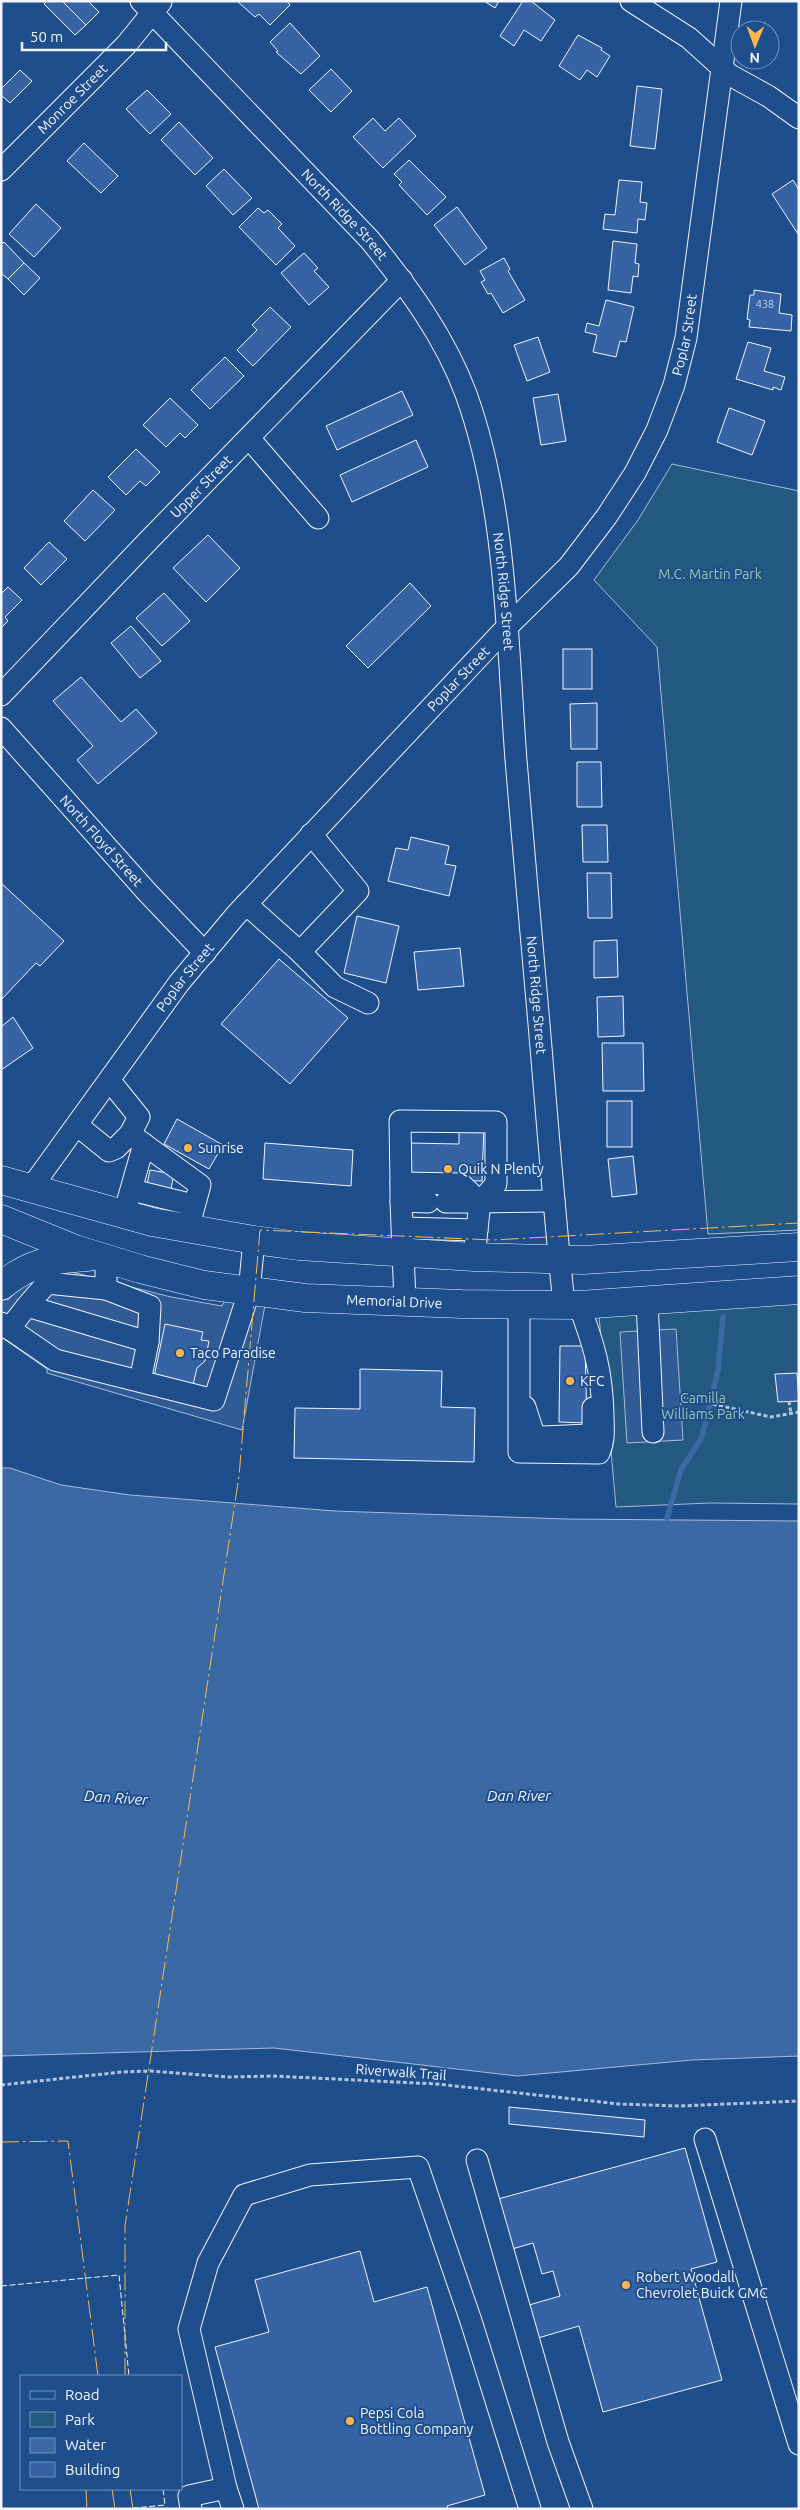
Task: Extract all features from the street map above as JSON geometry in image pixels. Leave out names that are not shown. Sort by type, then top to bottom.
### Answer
[{"type":"main road","points":[[1,1180],[31,1188],[128,1202],[191,1217],[254,1240],[300,1246],[404,1240],[474,1257],[559,1260],[645,1257],[799,1247]]},
{"type":"main road","points":[[2,1222],[31,1188]]},
{"type":"main road","name":"Memorial Drive","points":[[2,1222],[103,1258],[204,1285],[305,1298],[405,1302],[571,1304],[647,1301],[799,1290]]},
{"type":"main road","points":[[1,1286],[17,1273],[37,1264],[55,1259],[103,1258]]},
{"type":"street","points":[[631,1],[689,38],[721,68],[799,118]]},
{"type":"street","name":"Poplar Street","points":[[31,1188],[78,1126],[179,983],[204,953],[246,904],[311,834],[507,627],[569,566],[602,523],[635,473],[657,430],[674,385],[686,338],[731,1]]},
{"type":"street","name":"Monroe Street","points":[[1,170],[126,46],[152,5]]},
{"type":"street","name":"North Ridge Street","points":[[152,5],[370,240],[402,280],[430,321],[449,356],[466,393],[481,440],[491,488],[507,627],[516,759],[559,1260],[571,1304],[596,1352],[602,1388],[604,1435],[599,1453],[519,1452],[519,1304]]},
{"type":"street","name":"Upper Street","points":[[1,695],[148,540],[402,280]]},
{"type":"street","points":[[249,438],[318,518]]},
{"type":"street","name":"North Floyd Street","points":[[1,728],[204,953]]},
{"type":"street","points":[[300,952],[358,891],[311,834]]},
{"type":"street","points":[[246,904],[300,952],[335,987],[368,1003]]},
{"type":"street","points":[[110,1081],[139,1117],[128,1202]]},
{"type":"street","points":[[405,1302],[400,1121],[496,1122],[496,1184],[480,1202],[474,1257]]},
{"type":"street","points":[[78,1126],[109,1151],[137,1139]]},
{"type":"street","points":[[137,1139],[200,1185],[191,1217]]},
{"type":"street","points":[[401,1192],[461,1184],[480,1202]]},
{"type":"street","points":[[401,1192],[437,1202],[554,1201]]},
{"type":"street","points":[[404,1240],[477,1230]]},
{"type":"street","points":[[140,1381],[148,1342],[150,1306],[106,1289],[47,1283],[27,1306],[5,1326],[55,1360],[214,1400],[249,1292],[254,1240]]},
{"type":"street","points":[[103,1258],[106,1289]]},
{"type":"street","points":[[647,1301],[653,1432]]},
{"type":"street","points":[[27,1306],[148,1342]]},
{"type":"street","points":[[705,2139],[799,2444]]},
{"type":"street","points":[[477,2160],[558,2442],[582,2509]]},
{"type":"street","points":[[233,2509],[226,2488],[189,2329],[208,2263],[244,2195],[310,2175],[418,2167],[471,2321],[530,2509]]},
{"type":"street","points":[[191,2509],[189,2496],[226,2488]]},
{"type":"path","points":[[681,1396],[771,1417],[799,1412]]},
{"type":"path","points":[[789,1401],[791,1414]]},
{"type":"path","name":"Riverwalk Trail","points":[[1,2085],[122,2072],[151,2071],[228,2077],[273,2076],[437,2084],[619,2104],[687,2106],[799,2101]]},
{"type":"green space","name":"M.C. Martin Park","points":[[672,464],[799,491],[799,1230],[708,1234],[657,647],[594,580],[638,520]]},
{"type":"green space","name":"Camilla Williams Park","points":[[799,1303],[799,1504],[710,1503],[616,1507],[599,1316]]},
{"type":"shaded area","points":[[68,1271],[171,1297],[222,1306],[225,1300],[265,1305],[242,1430],[47,1373],[47,1369],[1,1337],[1,1298],[8,1300],[20,1288],[38,1277]]},
{"type":"shaded area","points":[[676,1329],[683,1440],[627,1443],[620,1332]]},
{"type":"water","name":"Dan River","points":[[1,1468],[10,1468],[61,1485],[130,1495],[335,1511],[566,1519],[799,1521],[799,2056],[692,2060],[517,2076],[274,2048],[1,2056]]},
{"type":"building","points":[[47,1],[62,1],[86,25],[75,35],[44,4]]},
{"type":"building","points":[[62,1],[88,1],[99,12],[86,25]]},
{"type":"building","points":[[237,1],[287,1],[290,5],[270,25],[259,14],[255,17]]},
{"type":"building","points":[[484,1],[499,1],[495,8]]},
{"type":"building","points":[[523,1],[531,1],[555,20],[541,41],[524,30],[514,46],[500,36]]},
{"type":"building","points":[[290,23],[320,56],[301,74],[276,52],[278,51],[270,42]]},
{"type":"building","points":[[578,35],[602,48],[601,50],[610,56],[597,77],[587,70],[580,80],[559,66]]},
{"type":"building","points":[[331,69],[352,91],[331,112],[309,90]]},
{"type":"building","points":[[20,70],[32,81],[10,103],[1,95],[1,89]]},
{"type":"building","points":[[637,86],[662,89],[655,149],[630,146]]},
{"type":"building","points":[[147,90],[171,114],[150,134],[126,109]]},
{"type":"building","points":[[373,118],[385,131],[399,118],[416,136],[383,168],[353,137]]},
{"type":"building","points":[[179,122],[213,158],[195,175],[161,140]]},
{"type":"building","points":[[84,143],[118,176],[101,193],[67,161]]},
{"type":"building","points":[[409,160],[446,197],[427,215],[399,185],[402,182],[394,174]]},
{"type":"building","points":[[224,169],[252,198],[233,215],[206,186]]},
{"type":"building","points":[[619,180],[642,182],[640,202],[647,203],[645,220],[638,219],[637,233],[603,229],[605,214],[615,215]]},
{"type":"building","points":[[793,180],[799,190],[798,234],[772,194]]},
{"type":"building","points":[[36,204],[61,228],[34,257],[9,234]]},
{"type":"building","points":[[457,207],[487,248],[465,265],[434,225]]},
{"type":"building","points":[[258,208],[264,213],[268,210],[282,224],[278,228],[295,246],[276,265],[239,227]]},
{"type":"building","points":[[613,241],[637,244],[635,263],[639,264],[638,277],[633,276],[631,293],[608,290]]},
{"type":"building","points":[[4,242],[24,263],[8,279],[1,273],[1,245]]},
{"type":"building","points":[[304,253],[318,268],[314,271],[329,287],[309,305],[281,273]]},
{"type":"building","points":[[504,258],[510,269],[508,271],[525,300],[503,313],[491,293],[488,294],[481,282],[485,280],[480,271]]},
{"type":"building","points":[[24,263],[40,278],[24,295],[8,279]]},
{"type":"building","points":[[754,290],[781,294],[779,313],[792,315],[791,331],[749,327],[750,320],[747,319],[750,295],[754,295]]},
{"type":"building","points":[[606,300],[634,307],[626,342],[620,341],[616,357],[593,352],[597,335],[585,332],[587,323],[599,326]]},
{"type":"building","points":[[270,307],[291,327],[253,366],[237,350],[257,330],[252,325]]},
{"type":"building","points":[[538,337],[550,372],[527,381],[514,345]]},
{"type":"building","points":[[748,342],[771,348],[764,371],[785,377],[781,390],[773,387],[773,390],[736,379]]},
{"type":"building","points":[[225,357],[244,376],[210,409],[191,390]]},
{"type":"building","points":[[402,391],[413,415],[337,450],[326,426]]},
{"type":"building","points":[[558,394],[566,441],[541,445],[533,398]]},
{"type":"building","points":[[170,398],[198,425],[185,438],[180,433],[166,447],[143,425]]},
{"type":"building","points":[[729,408],[765,421],[752,455],[717,442]]},
{"type":"building","points":[[416,440],[428,467],[352,502],[340,475]]},
{"type":"building","points":[[136,449],[160,472],[146,486],[140,481],[126,495],[108,477]]},
{"type":"building","points":[[93,490],[115,510],[85,541],[64,521]]},
{"type":"building","points":[[208,535],[240,568],[206,602],[173,568]]},
{"type":"building","points":[[49,542],[67,559],[41,585],[24,568]]},
{"type":"building","points":[[410,583],[431,606],[368,668],[346,646]]},
{"type":"building","points":[[8,587],[22,600],[5,617],[8,621],[1,628],[1,594]]},
{"type":"building","points":[[164,593],[190,621],[162,646],[136,618]]},
{"type":"building","points":[[131,626],[161,661],[140,678],[111,643]]},
{"type":"building","points":[[563,649],[592,649],[592,689],[563,689]]},
{"type":"building","points":[[81,677],[121,722],[136,709],[157,733],[98,784],[77,760],[93,746],[53,701]]},
{"type":"building","points":[[597,703],[597,749],[571,749],[570,704]]},
{"type":"building","points":[[577,762],[601,762],[602,807],[577,807]]},
{"type":"building","points":[[582,825],[607,825],[608,862],[583,862]]},
{"type":"building","points":[[411,837],[449,846],[445,864],[456,866],[449,896],[388,881],[396,848],[408,850]]},
{"type":"building","points":[[587,873],[611,873],[612,918],[588,918]]},
{"type":"building","points":[[1,883],[64,941],[40,966],[36,963],[1,1000]]},
{"type":"building","points":[[357,916],[399,926],[386,983],[344,973]]},
{"type":"building","points":[[617,940],[618,977],[594,978],[594,941]]},
{"type":"building","points":[[460,948],[464,986],[418,990],[414,952]]},
{"type":"building","points":[[279,959],[348,1018],[290,1084],[221,1024]]},
{"type":"building","points":[[623,996],[624,1036],[598,1037],[597,997]]},
{"type":"building","points":[[13,1017],[33,1048],[1,1070],[1,1027]]},
{"type":"building","points":[[602,1043],[643,1043],[644,1091],[603,1091]]},
{"type":"building","points":[[607,1101],[632,1101],[632,1147],[607,1147]]},
{"type":"building","points":[[177,1119],[223,1145],[209,1169],[164,1144]]},
{"type":"building","points":[[459,1125],[484,1125],[482,1181],[409,1180],[409,1143],[459,1144]]},
{"type":"building","points":[[265,1143],[353,1150],[351,1186],[263,1179]]},
{"type":"building","points":[[633,1156],[637,1194],[612,1197],[608,1159]]},
{"type":"building","points":[[150,1170],[174,1174],[170,1194],[146,1189]]},
{"type":"building","points":[[165,1324],[203,1332],[201,1340],[209,1341],[205,1361],[197,1368],[193,1385],[154,1377]]},
{"type":"building","points":[[560,1346],[585,1346],[587,1423],[559,1422]]},
{"type":"building","points":[[360,1369],[442,1371],[441,1407],[475,1408],[474,1462],[294,1458],[295,1408],[360,1409]]},
{"type":"building","points":[[797,1373],[799,1401],[778,1402],[775,1374]]},
{"type":"building","points":[[509,2107],[645,2120],[644,2137],[509,2124]]},
{"type":"building","name":"Robert Woodall Chevrolet Buick GMC","points":[[685,2148],[717,2262],[691,2269],[722,2380],[603,2412],[579,2326],[538,2338],[529,2305],[560,2296],[553,2271],[542,2274],[533,2243],[512,2249],[498,2199]]},
{"type":"building","name":"Pepsi Cola Bottling Company","points":[[360,2251],[374,2302],[427,2287],[485,2495],[447,2506],[447,2509],[259,2509],[215,2347],[269,2332],[255,2280]]},
{"type":"waterway","points":[[667,1518],[681,1470],[701,1439],[718,1370],[723,1317]]},
{"type":"fence","points":[[1,2286],[119,2275],[129,2375]]},
{"type":"fence","points":[[124,2509],[165,2505],[163,2490]]},
{"type":"power","points":[[125,2375],[125,2226],[239,1476],[260,1230],[493,1240],[799,1223]]},
{"type":"power","points":[[1,2142],[68,2141],[98,2375]]},
{"type":"power","points":[[86,2490],[87,2509]]},
{"type":"power","points":[[112,2490],[115,2509]]},
{"type":"power","points":[[130,2490],[133,2509]]},
{"type":"place","name":"Sunrise","points":[[188,1148]]},
{"type":"place","name":"Quik N Plenty","points":[[448,1169]]},
{"type":"place","name":"Taco Paradise","points":[[180,1353]]},
{"type":"place","name":"KFC","points":[[570,1381]]},
{"type":"place","name":"Robert Woodall Chevrolet Buick GMC","points":[[626,2285]]},
{"type":"place","name":"Pepsi Cola Bottling Company","points":[[350,2421]]}]
